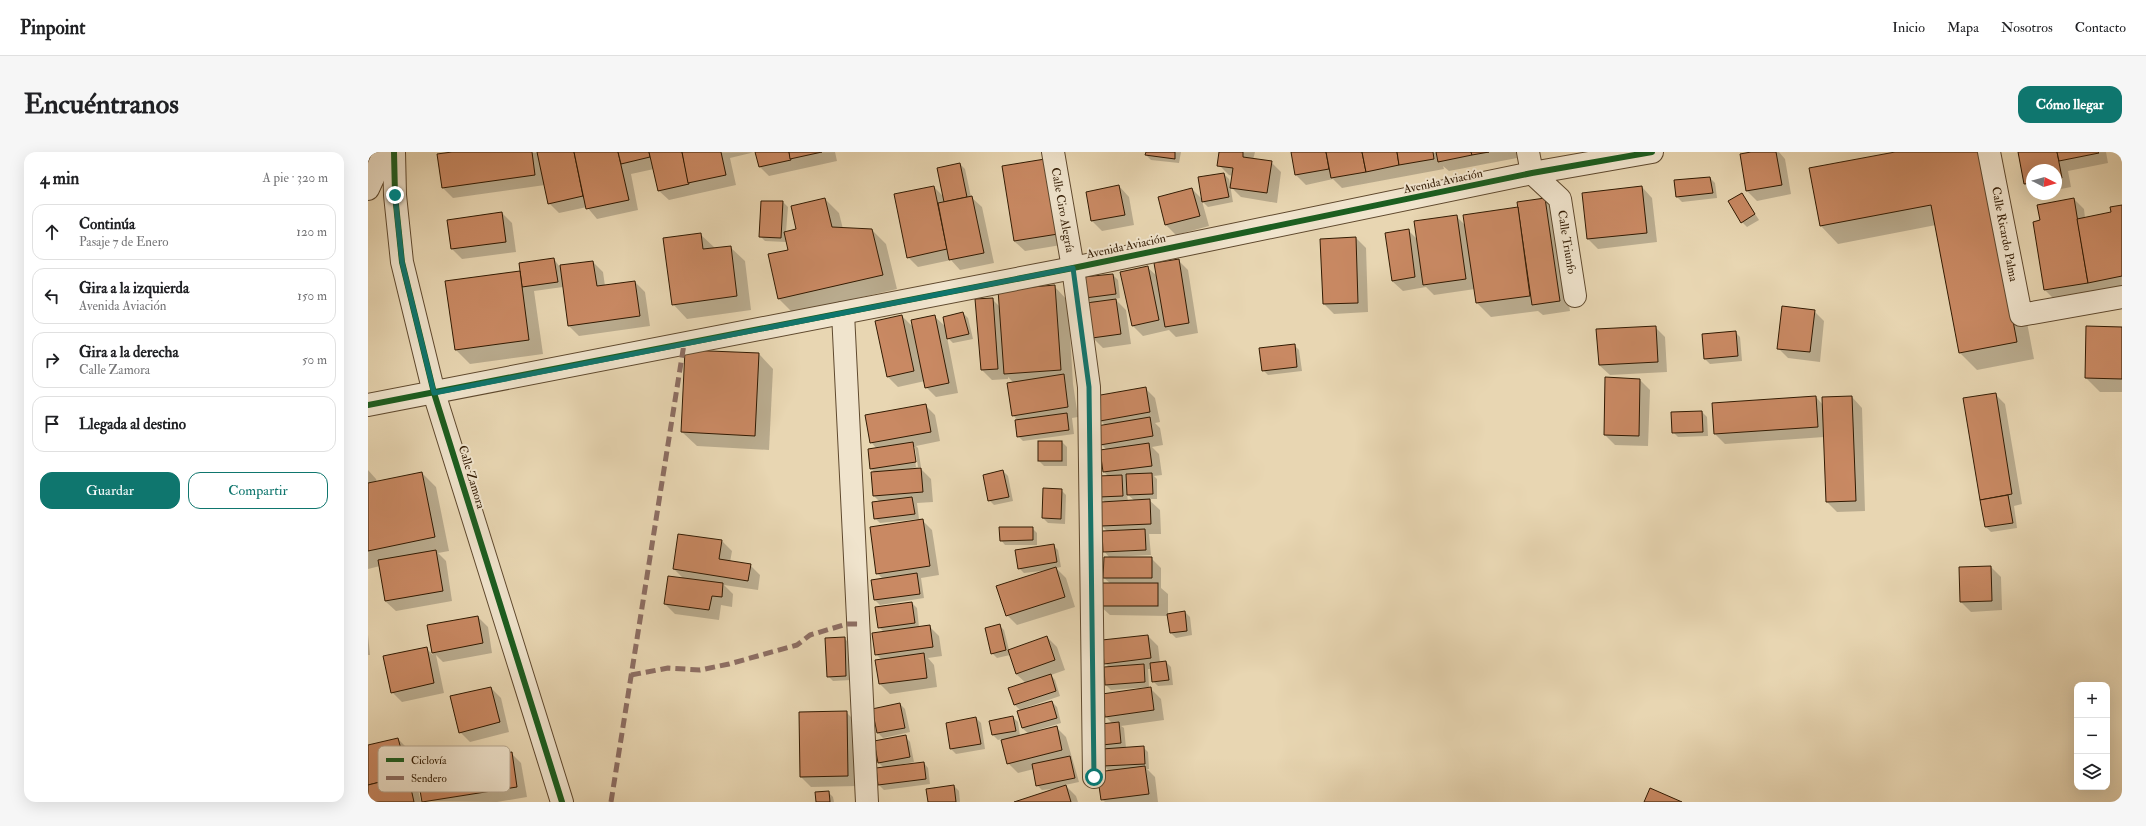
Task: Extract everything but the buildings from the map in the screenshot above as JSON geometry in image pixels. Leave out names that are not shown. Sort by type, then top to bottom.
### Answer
[{"type":"street","points":[[368,189],[385,152]]},
{"type":"street","name":"Calle Zamora","points":[[394,152],[395,195],[402,262],[434,393],[562,802]]},
{"type":"street","name":"Calle Ciro Alegría","points":[[1053,152],[1073,268],[1089,387],[1094,777]]},
{"type":"street","points":[[1528,152],[1532,173]]},
{"type":"street","name":"Avenida Aviación","points":[[368,405],[1073,268],[1532,173],[1652,152]]},
{"type":"street","name":"Calle Ricardo Palma","points":[[1989,152],[2021,315],[2122,297]]},
{"type":"street","name":"Calle Triunfo","points":[[1532,173],[1560,199],[1575,296]]},
{"type":"street","points":[[843,313],[867,802]]},
{"type":"marked path","points":[[611,802],[684,344]]},
{"type":"marked path","points":[[631,675],[668,668],[700,670],[729,664],[797,645],[810,635],[847,624],[858,624]]},
{"type":"cycle path","points":[[394,152],[395,195],[402,262],[434,393],[562,802]]},
{"type":"cycle path","points":[[368,405],[1073,268],[1532,173],[1652,152]]},
{"type":"route","points":[[395,195],[402,262],[434,393],[1073,268],[1089,387],[1094,777]]}]
